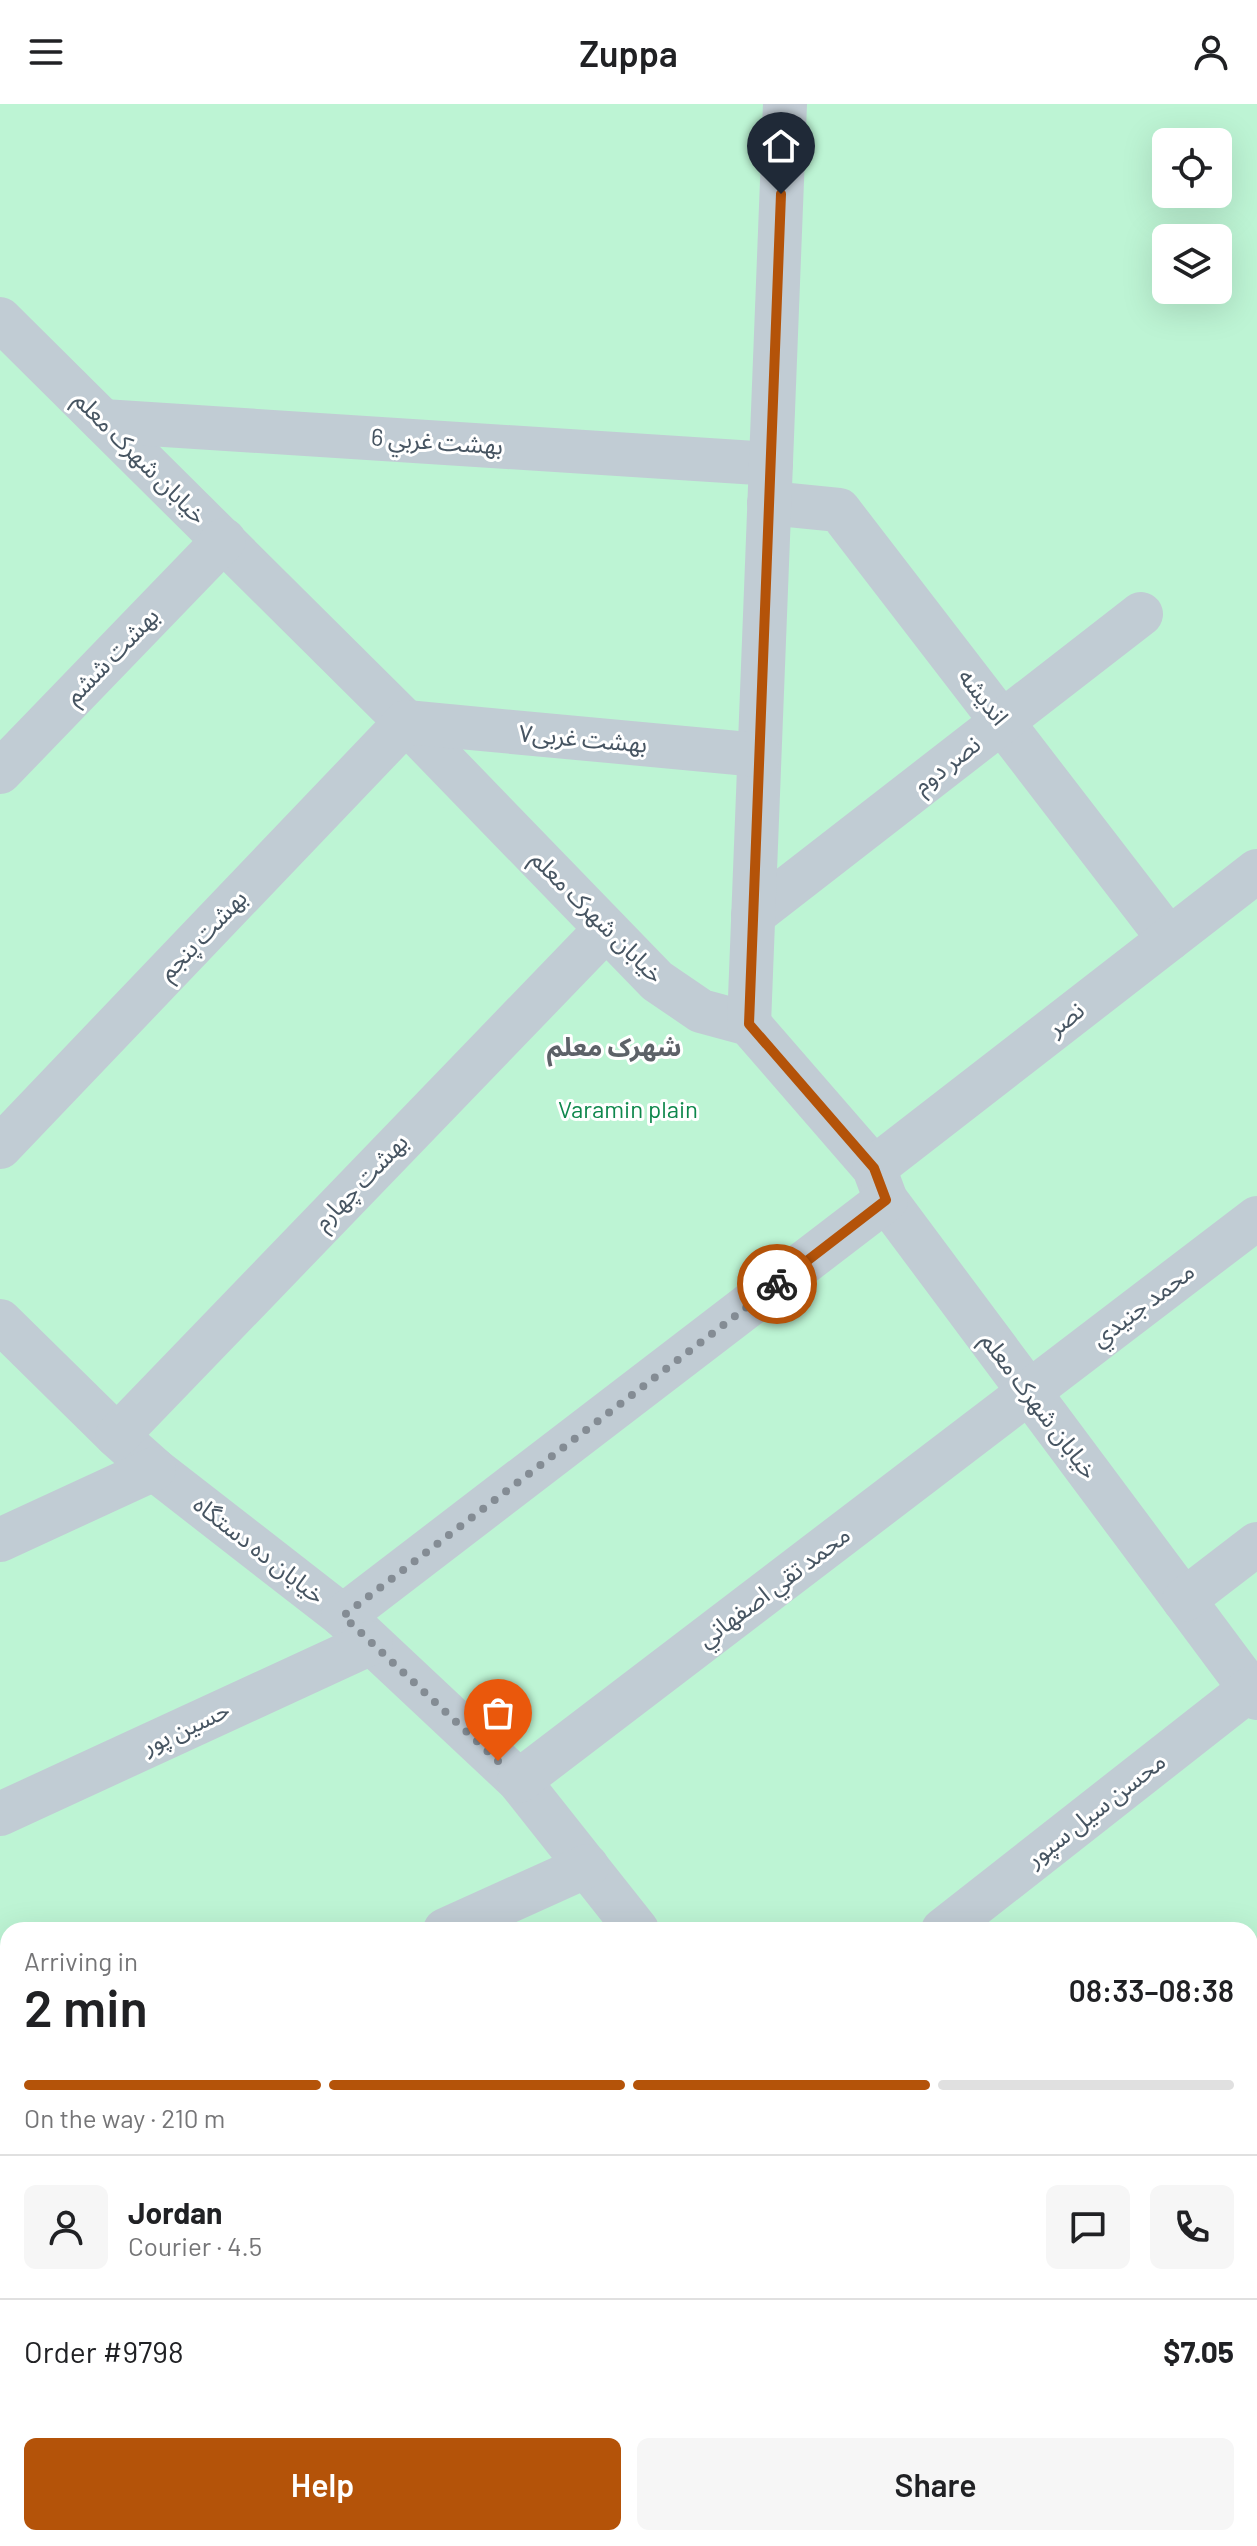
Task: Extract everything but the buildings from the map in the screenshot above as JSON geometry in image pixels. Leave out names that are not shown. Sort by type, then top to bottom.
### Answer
[{"type":"street","points":[[749,1024],[785,104]]},
{"type":"street","name":"خیابان شهرک معلم","points":[[0,319],[406,722],[657,981],[701,1011],[749,1024],[880,1184],[1029,1392],[1254,1694]]},
{"type":"street","name":"بهشت غربي 6","points":[[103,421],[770,483]]},
{"type":"street","name":"اندیشه","points":[[770,483],[839,510],[1169,939]]},
{"type":"street","name":"بهشت ششم","points":[[0,772],[224,540]]},
{"type":"street","name":"نصر دوم","points":[[753,915],[1141,614]]},
{"type":"street","name":"بهشت غربی۷","points":[[406,722],[759,755]]},
{"type":"street","name":"بهشت پنجم","points":[[0,1147],[406,722]]},
{"type":"street","name":"نصر","points":[[357,1630],[1169,939],[1257,871]]},
{"type":"street","name":"بهشت چهارم","points":[[117,1436],[606,929]]},
{"type":"street","name":"محمد جنيدي","points":[[1029,1392],[1257,1218]]},
{"type":"street","name":"خیابان ده دستگاه","points":[[0,1321],[154,1469],[357,1630],[519,1781],[631,1922]]},
{"type":"street","name":"محمد تقي اصفهاني","points":[[519,1781],[1029,1392]]},
{"type":"street","points":[[0,1540],[154,1469]]},
{"type":"street","points":[[1184,1600],[1257,1544]]},
{"type":"street","name":"حسين پور","points":[[0,1814],[357,1630]]},
{"type":"street","name":"محسن سيل سپور","points":[[954,1922],[1254,1694]]},
{"type":"street","points":[[463,1922],[587,1866]]},
{"type":"green space","name":"Varamin plain","points":[[0,104],[1257,104],[1257,1922],[0,1922]]},
{"type":"way so far","points":[[498,1761],[343,1616],[777,1284]]},
{"type":"district","name":"شهرک معلم","points":[[614,1047]]},
{"type":"route","points":[[777,1284],[886,1200],[874,1168],[749,1024],[781,194]]}]
